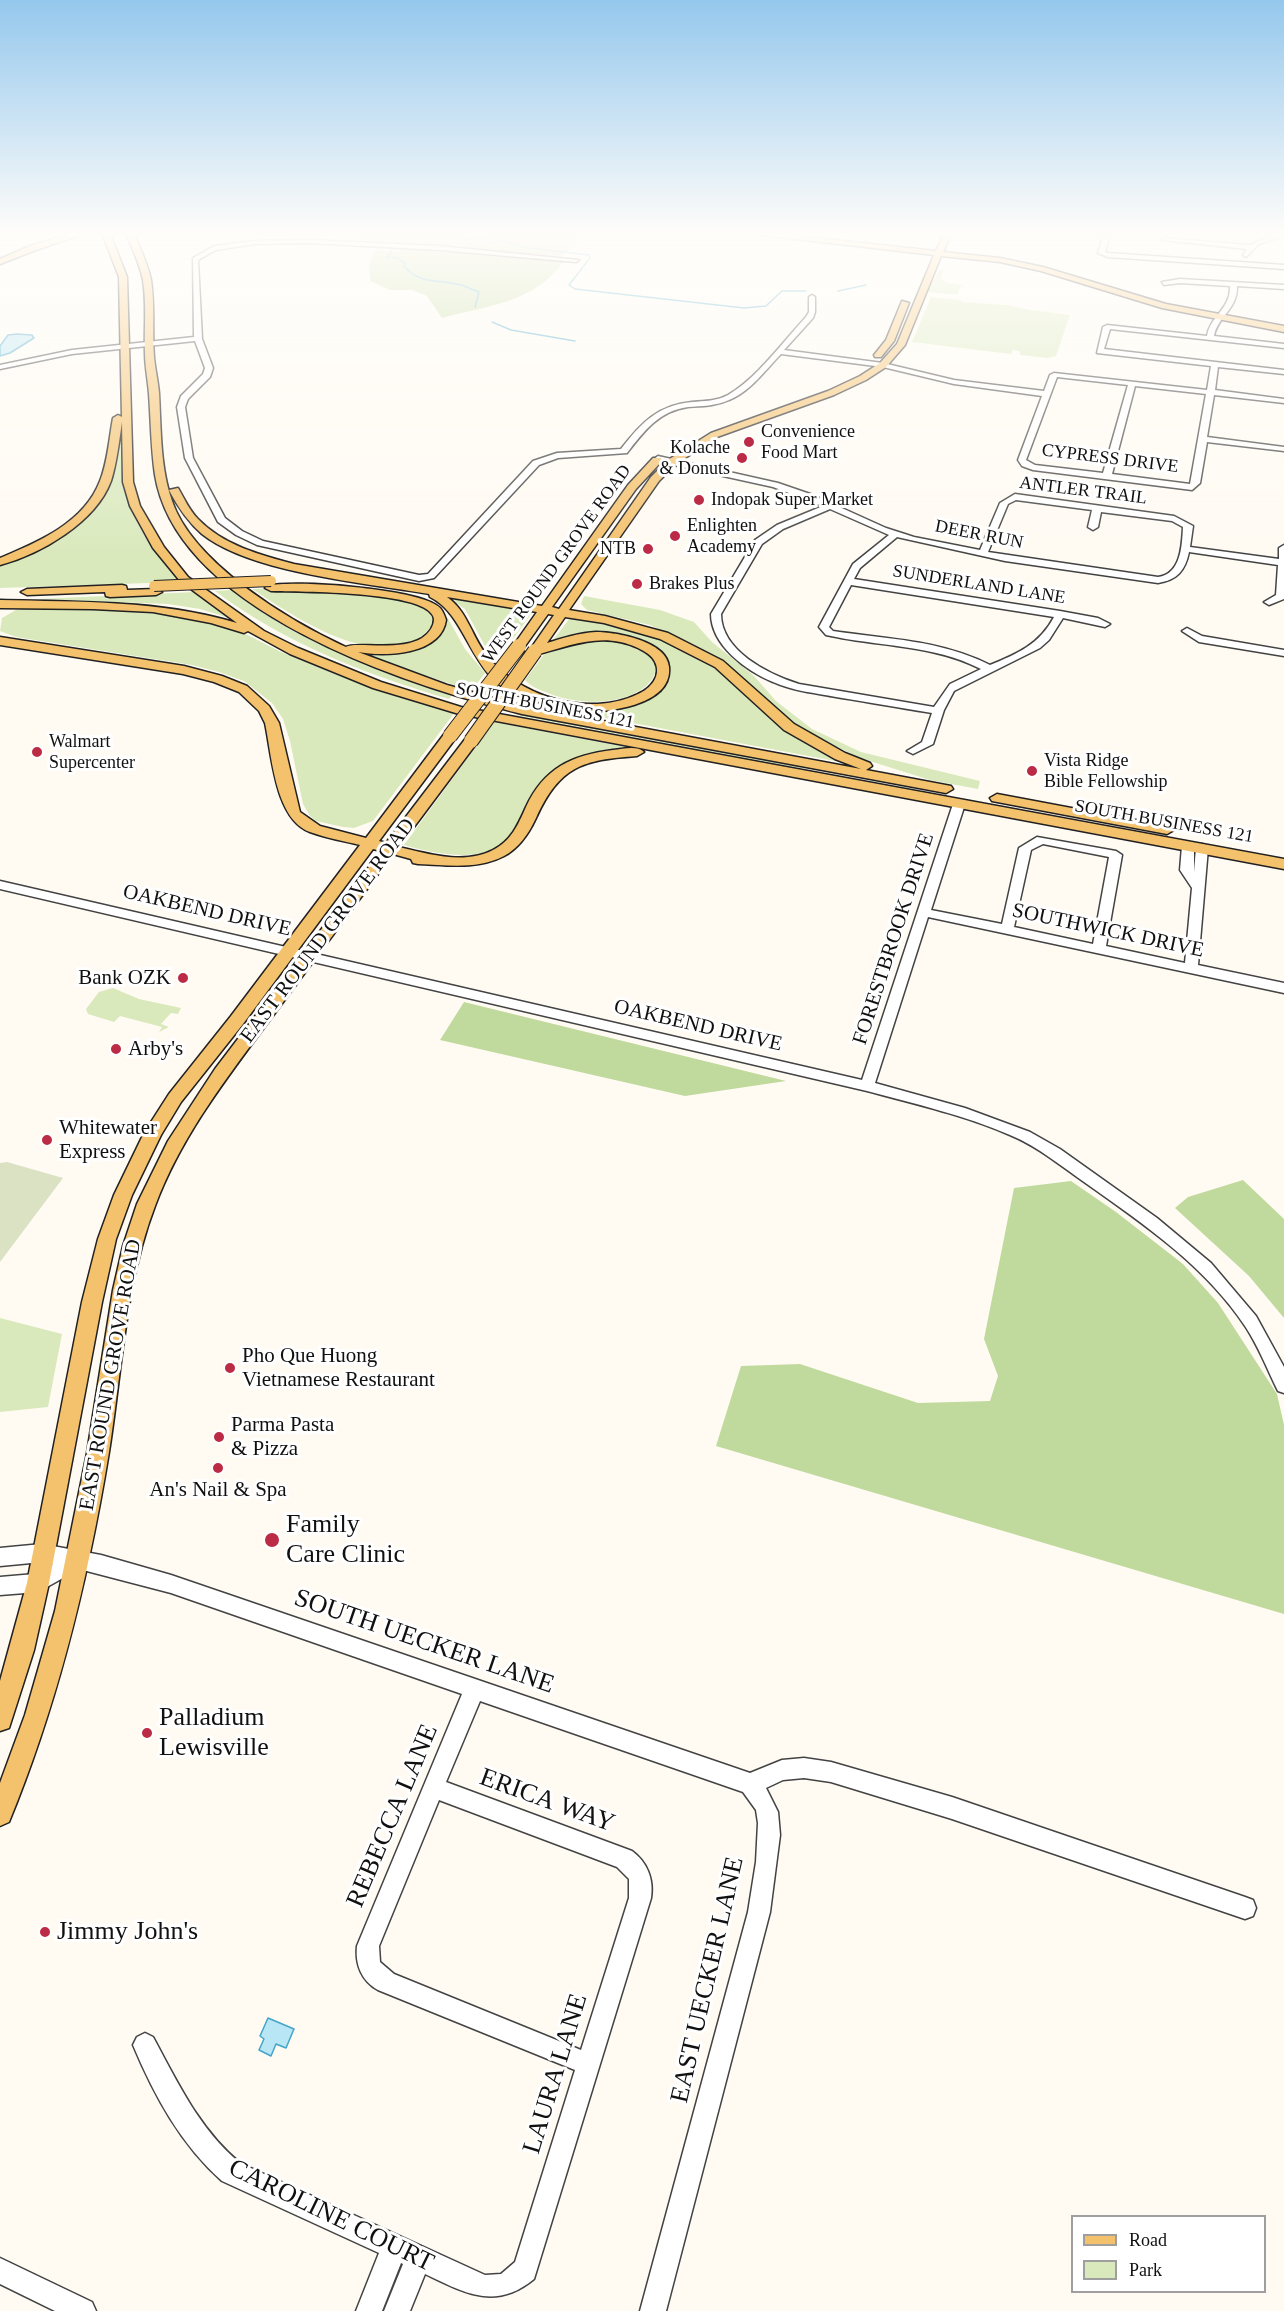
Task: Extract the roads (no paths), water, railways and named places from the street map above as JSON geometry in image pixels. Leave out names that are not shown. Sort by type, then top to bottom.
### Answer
[{"type":"main road","name":"SOUTH BUSINESS 121","points":[[127,341],[128,482],[139,515],[159,548],[184,579],[260,634],[294,651],[377,685],[459,710],[914,796],[923,802],[956,811],[1153,840],[1284,852]]},
{"type":"main road","name":"SOUTH BUSINESS 121","points":[[150,341],[160,474],[167,504],[188,541],[241,590],[269,610],[321,639],[381,667],[444,689],[522,710],[1018,802],[1284,864]]},
{"type":"main road","name":"WEST ROUND GROVE ROAD","points":[[450,736],[519,646],[632,486],[658,459],[704,431],[738,416],[836,383],[868,365],[890,341]]},
{"type":"main road","name":"WEST ROUND GROVE ROAD","points":[[471,741],[655,479],[672,462],[714,435],[831,393],[881,367],[903,341]]},
{"type":"main road","points":[[0,562],[61,531],[85,512],[100,492],[108,470],[124,381],[127,379]]},
{"type":"main road","points":[[160,474],[169,475],[182,508],[198,525],[242,552],[272,561],[352,577],[605,620],[664,636],[715,661],[729,671],[789,727],[840,756],[935,787]]},
{"type":"main road","points":[[594,567],[587,564],[614,526],[613,513]]},
{"type":"main road","points":[[352,577],[432,595],[451,603],[476,649],[498,676],[515,688],[598,724]]},
{"type":"main road","points":[[0,593],[316,582],[378,588],[421,597],[456,610]]},
{"type":"main road","points":[[271,584],[336,589],[416,600],[434,609],[440,618],[439,626],[431,637],[413,646],[398,649],[363,650],[331,639],[321,639]]},
{"type":"main road","points":[[516,604],[540,601],[563,584]]},
{"type":"main road","points":[[581,587],[576,601],[577,606],[605,620]]},
{"type":"main road","points":[[0,602],[155,589]]},
{"type":"main road","points":[[0,602],[157,608],[221,620],[260,634]]},
{"type":"main road","points":[[0,616],[33,603]]},
{"type":"main road","points":[[515,688],[567,706],[606,707],[632,701],[648,693],[657,686],[663,671],[662,665],[651,650],[626,639],[607,635],[571,639],[535,651]]},
{"type":"main road","points":[[1,641],[184,670],[218,679],[243,689],[264,709],[272,723],[292,813],[306,825],[329,833],[429,859],[459,862],[480,860],[499,853],[520,835],[542,790],[551,780],[576,764],[608,754],[642,751],[795,774],[807,771],[843,770]]},
{"type":"main road","name":"EAST ROUND GROVE ROAD","points":[[0,1813],[32,1732],[78,1559],[106,1403],[121,1294],[139,1223],[154,1186],[194,1112],[299,954],[352,868],[450,736]]},
{"type":"main road","name":"EAST ROUND GROVE ROAD","points":[[0,1719],[22,1650],[38,1582],[92,1302],[107,1239],[123,1195],[168,1107],[370,873],[471,741]]},
{"type":"main road","points":[[956,811],[1018,802]]},
{"type":"main road","points":[[329,833],[345,834],[361,830],[389,816],[399,806]]},
{"type":"main road","points":[[329,833],[348,843],[352,848],[354,856],[352,868]]},
{"type":"main road","points":[[1153,840],[1164,836],[1210,842],[1201,844]]},
{"type":"main road","points":[[370,873],[398,861],[429,859]]},
{"type":"street","points":[[0,367],[72,352],[199,341],[208,364],[208,371],[184,398],[181,407],[189,458],[221,520],[239,534],[260,543],[419,578],[431,576],[437,572],[536,463],[557,456],[624,451],[654,416],[676,407],[711,403],[731,397],[788,341]]},
{"type":"street","points":[[1103,341],[1100,351],[1284,372]]},
{"type":"street","points":[[1236,341],[1284,346]]},
{"type":"street","points":[[778,351],[881,367],[948,385],[1045,396],[1053,375],[1062,375],[1284,401]]},
{"type":"street","points":[[1215,364],[1203,439],[1284,449]]},
{"type":"street","points":[[1107,476],[1132,383]]},
{"type":"street","name":"CYPRESS DRIVE","points":[[1045,396],[1022,460],[1025,464],[1192,486],[1196,483],[1203,439]]},
{"type":"street","name":"DEER RUN","points":[[658,459],[775,485],[896,534],[1005,558],[1166,580],[1177,574],[1185,549]]},
{"type":"street","name":"ANTLER TRAIL","points":[[983,553],[993,534],[1004,503],[1010,498],[1097,508],[1184,522],[1188,526],[1185,549]]},
{"type":"street","points":[[831,506],[780,527],[759,542],[716,614],[716,625],[726,644],[759,671],[797,687],[939,711]]},
{"type":"street","points":[[1093,527],[1097,508]]},
{"type":"street","points":[[896,534],[856,566],[824,627],[830,633],[950,651],[989,669]]},
{"type":"street","points":[[1269,602],[1281,597],[1284,548]]},
{"type":"street","points":[[1185,549],[1284,563]]},
{"type":"street","name":"SUNDERLAND LANE","points":[[847,581],[1060,614],[1105,624]]},
{"type":"street","points":[[913,751],[927,744],[948,690],[1029,651],[1044,641],[1053,631],[1060,614]]},
{"type":"street","points":[[1187,632],[1199,639],[1284,653]]},
{"type":"street","name":"FORESTBROOK DRIVE","points":[[867,1086],[956,811]]},
{"type":"street","points":[[1007,930],[1025,848],[1041,840],[1116,855],[1099,949]]},
{"type":"street","points":[[1191,969],[1201,844]]},
{"type":"street","name":"OAKBEND DRIVE","points":[[0,885],[867,1086],[945,1106],[1018,1132],[1059,1157],[1175,1238],[1236,1300],[1274,1357],[1284,1386]]},
{"type":"street","name":"SOUTHWICK DRIVE","points":[[923,912],[1284,988]]},
{"type":"street","name":"SOUTH UECKER LANE","points":[[0,1557],[42,1553],[78,1559],[171,1584],[750,1784]]},
{"type":"street","points":[[0,1586],[38,1582],[78,1559]]},
{"type":"street","name":"REBECCA LANE","points":[[475,1688],[368,1946],[369,1965],[372,1972],[386,1982],[588,2064]]},
{"type":"street","points":[[750,1784],[782,1770],[804,1768],[831,1772],[952,1808],[1245,1908]]},
{"type":"street","name":"EAST UECKER LANE","points":[[653,2311],[759,1912],[767,1850],[768,1815],[762,1800],[750,1784]]},
{"type":"street","name":"ERICA WAY","points":[[434,1788],[624,1859],[637,1870]]},
{"type":"street","name":"LAURA LANE","points":[[506,2286],[525,2270],[640,1898],[642,1888],[637,1870]]},
{"type":"street","name":"CAROLINE COURT","points":[[145,2045],[192,2133],[216,2161],[247,2180],[484,2288],[495,2289],[506,2286]]},
{"type":"street","points":[[369,2311],[394,2247]]},
{"type":"street","points":[[397,2311],[418,2258]]},
{"type":"street","points":[[0,2271],[83,2311]]},
{"type":"water","points":[[4,341],[29,341],[10,353],[0,356],[0,346]]},
{"type":"water","points":[[268,2018],[294,2029],[286,2048],[276,2044],[271,2056],[259,2050],[264,2039],[260,2036]]},
{"type":"place","name":"Convenience Food Mart","points":[[749,442]]},
{"type":"place","name":"Kolache & Donuts","points":[[742,458]]},
{"type":"place","name":"Indopak Super Market","points":[[699,500]]},
{"type":"place","name":"Enlighten Academy","points":[[675,536]]},
{"type":"place","name":"NTB","points":[[648,549]]},
{"type":"place","name":"Brakes Plus","points":[[637,584]]},
{"type":"place","name":"Walmart Supercenter","points":[[37,752]]},
{"type":"place","name":"Vista Ridge Bible Fellowship","points":[[1032,771]]},
{"type":"place","name":"Bank OZK","points":[[183,978]]},
{"type":"place","name":"Arby's","points":[[116,1049]]},
{"type":"place","name":"Whitewater Express","points":[[47,1140]]},
{"type":"place","name":"Pho Que Huong Vietnamese Restaurant","points":[[230,1368]]},
{"type":"place","name":"Parma Pasta & Pizza","points":[[219,1437]]},
{"type":"place","name":"An's Nail & Spa","points":[[218,1468]]},
{"type":"place","name":"Family Care Clinic","points":[[272,1540]]},
{"type":"place","name":"Palladium Lewisville","points":[[147,1733]]},
{"type":"place","name":"Jimmy John's","points":[[45,1932]]}]
